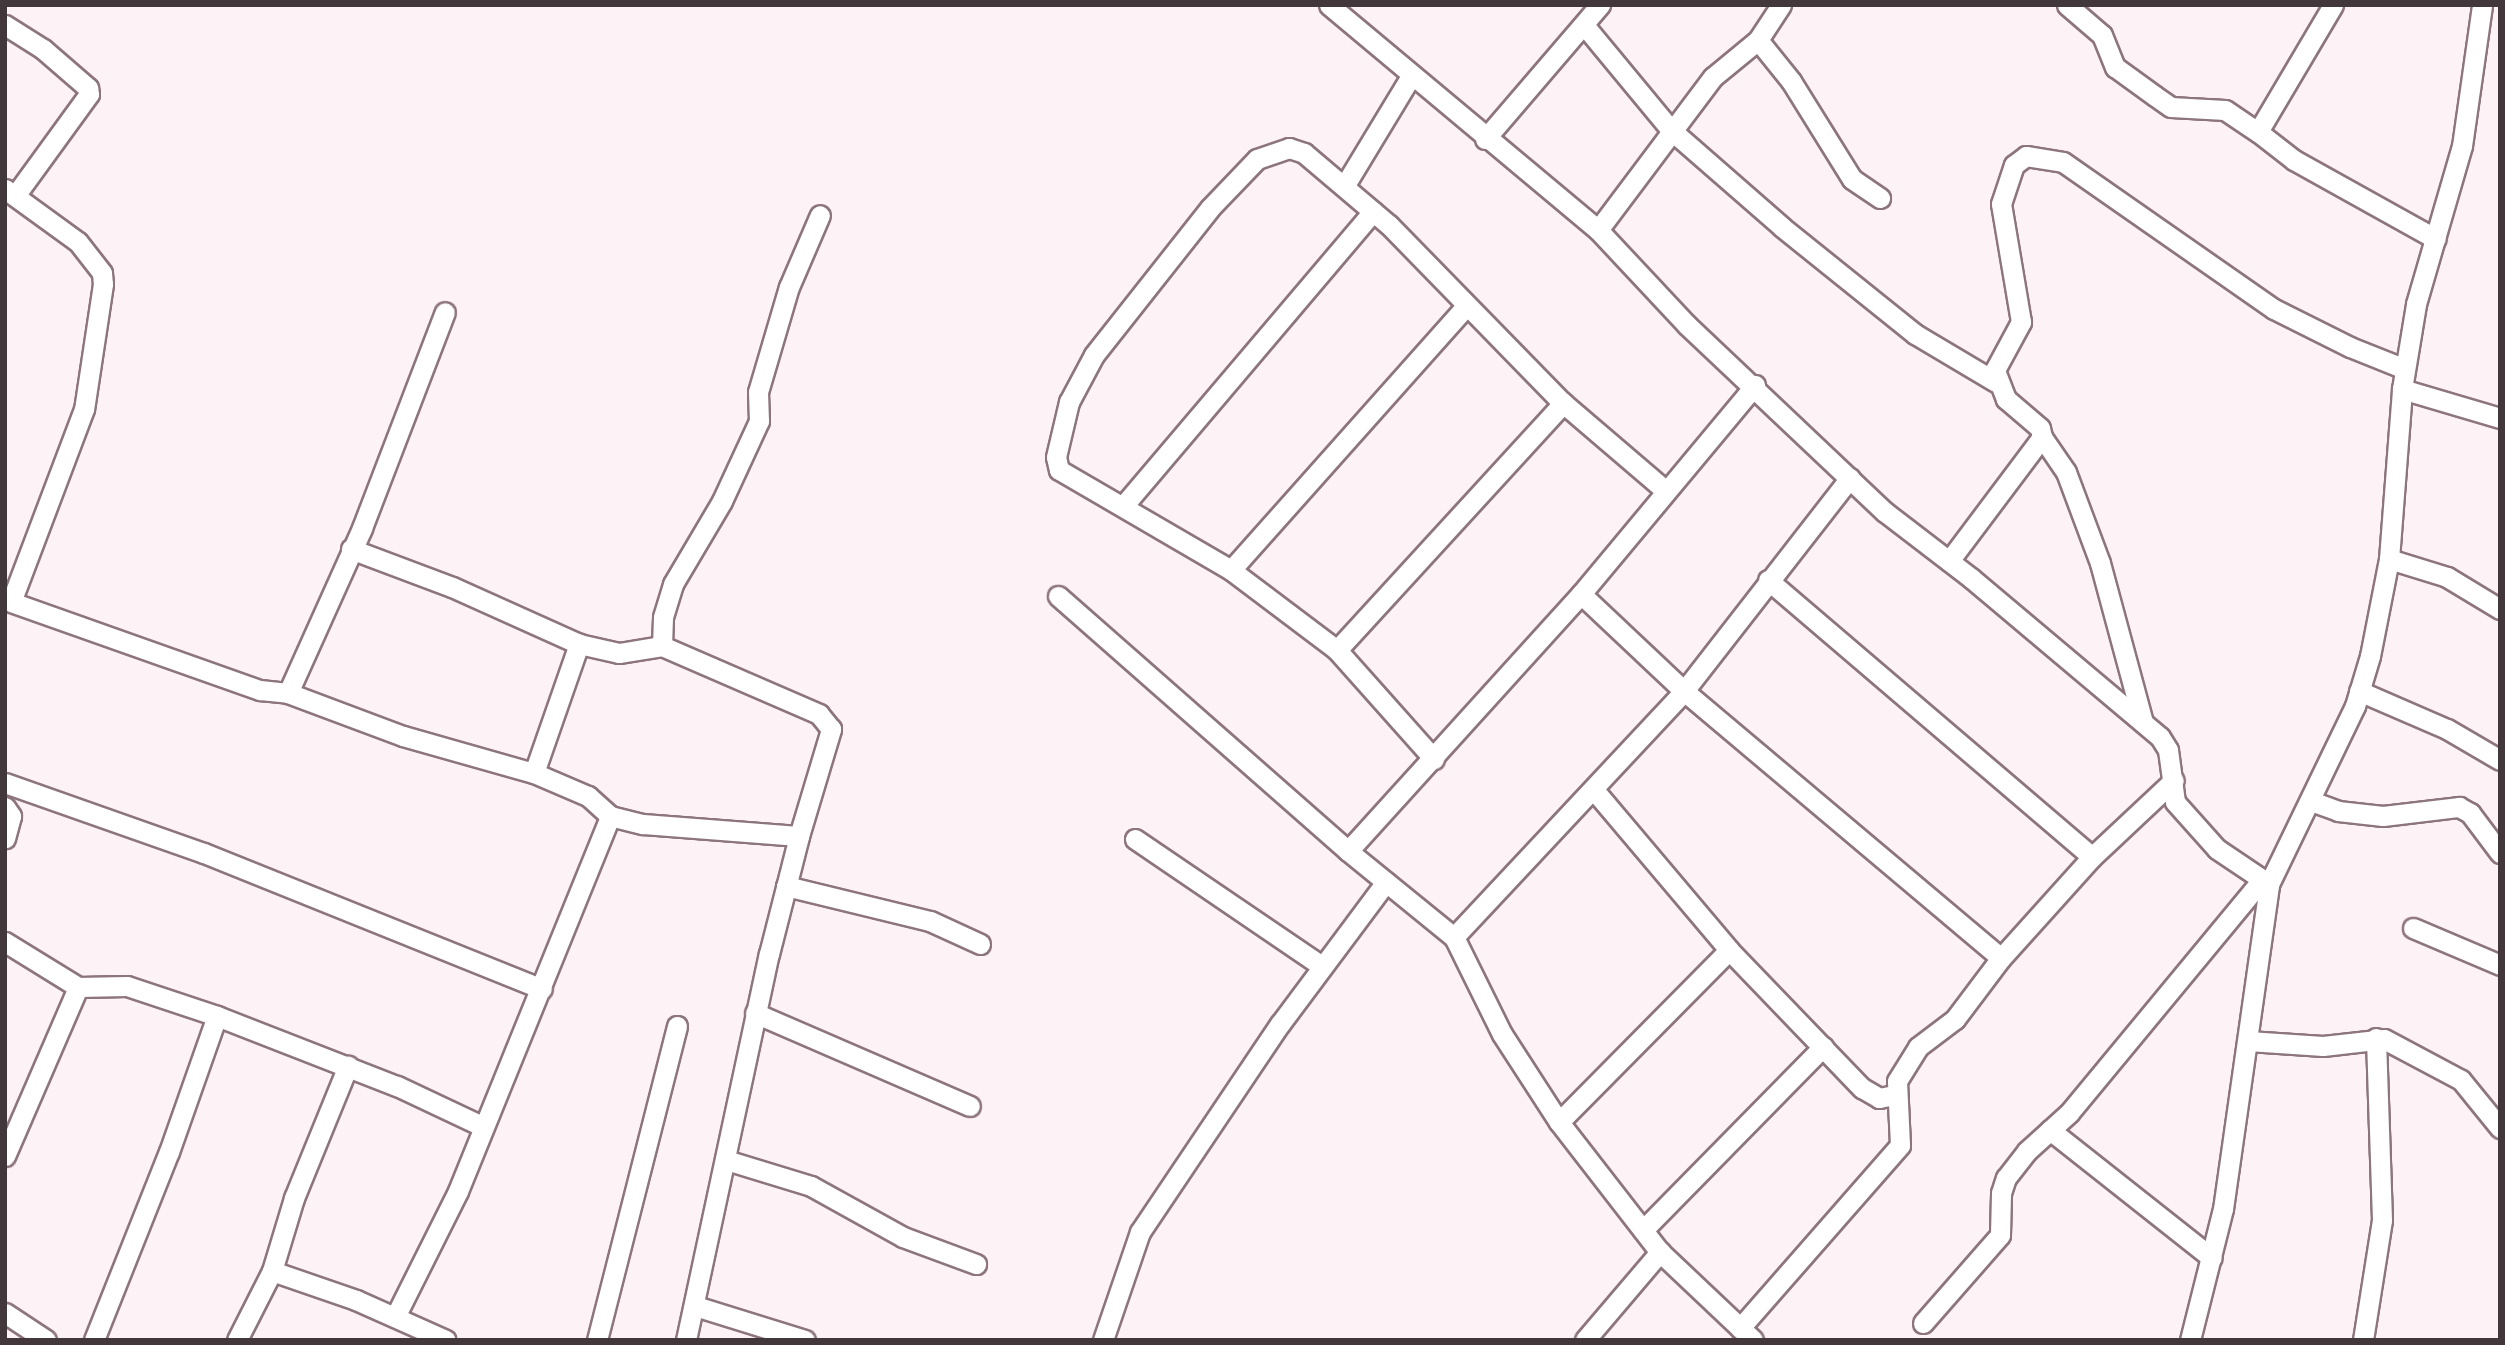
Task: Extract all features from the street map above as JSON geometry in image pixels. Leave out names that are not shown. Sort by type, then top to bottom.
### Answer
[{"type":"street","points":[[1329,5],[1485,139],[1598,230],[1687,325],[1755,385],[1885,512],[1949,561],[2166,743],[2174,780],[2175,802],[2217,849],[2266,882]]},
{"type":"street","points":[[1485,139],[1600,5]]},
{"type":"street","points":[[1598,230],[1671,130],[1713,78],[1758,40],[1781,5]]},
{"type":"street","points":[[2067,5],[2102,34],[2115,67],[2171,107],[2225,110],[2294,160],[2435,239]]},
{"type":"street","points":[[2258,132],[2333,5]]},
{"type":"street","points":[[1923,1323],[2000,1235],[2001,1193],[2006,1178],[2266,882],[2311,800],[2359,691],[2389,559],[2402,389],[2416,304],[2462,146],[2482,5]]},
{"type":"street","points":[[5,25],[43,49],[88,88],[89,94],[10,193],[78,242],[102,273],[103,284],[84,409],[8,609],[260,690],[288,693],[403,736],[534,773],[588,796],[610,816],[643,824],[799,836]]},
{"type":"street","points":[[1584,25],[1671,130],[1915,334],[1996,382]]},
{"type":"street","points":[[1758,40],[1791,82],[1852,179],[1880,198]]},
{"type":"street","points":[[1345,185],[1411,76]]},
{"type":"street","points":[[1434,759],[1337,650],[1231,570],[1056,464],[1069,402],[1094,355],[1210,208],[1257,159],[1289,148],[1304,153],[1373,211],[1465,307],[1563,403],[1665,490]]},
{"type":"street","points":[[2143,722],[2100,563],[2066,472],[2042,437],[2040,428],[2006,399],[1996,382],[1995,370],[2022,314],[2013,291],[2001,204],[2014,165],[2026,156],[2063,162],[2274,309],[2350,347],[2405,369]]},
{"type":"street","points":[[1124,505],[1373,211]]},
{"type":"street","points":[[662,646],[663,617],[673,584],[722,501],[759,421],[758,392],[789,287],[820,215]]},
{"type":"street","points":[[1231,570],[1465,307]]},
{"type":"street","points":[[288,693],[351,549],[445,312]]},
{"type":"street","points":[[1348,851],[1581,594],[1755,385]]},
{"type":"street","points":[[2402,389],[2500,418]]},
{"type":"street","points":[[1337,650],[1563,403]]},
{"type":"street","points":[[1949,561],[2042,437]]},
{"type":"street","points":[[1454,937],[1684,691],[1850,478]]},
{"type":"street","points":[[351,549],[452,587],[579,644],[619,653],[662,646],[819,714],[831,729],[799,836],[755,1013],[686,1340]]},
{"type":"street","points":[[2389,559],[2447,577],[2500,609]]},
{"type":"street","points":[[1768,580],[2092,857]]},
{"type":"street","points":[[1581,594],[1684,691],[2001,958]]},
{"type":"street","points":[[1058,596],[1348,851],[1454,937],[1502,1034],[1559,1122],[1660,1252],[1747,1334],[1900,1145],[1894,1095],[1902,1069],[1911,1056],[1955,1019],[2001,958],[2092,857],[2174,780]]},
{"type":"street","points":[[534,773],[579,644]]},
{"type":"street","points":[[2359,691],[2447,729],[2500,760]]},
{"type":"street","points":[[5,783],[204,853],[542,989]]},
{"type":"street","points":[[1594,790],[1729,950],[1862,1088],[1879,1098],[1894,1095]]},
{"type":"street","points":[[2311,800],[2339,811],[2383,816],[2459,807],[2470,813],[2500,853]]},
{"type":"street","points":[[5,807],[11,816],[5,838]]},
{"type":"street","points":[[395,1317],[458,1191],[482,1126],[542,989],[610,816]]},
{"type":"street","points":[[1135,839],[1322,965]]},
{"type":"street","points":[[1103,1340],[1140,1232],[1322,965],[1386,882]]},
{"type":"street","points":[[2190,1340],[2212,1258],[2248,1041],[2266,882]]},
{"type":"street","points":[[786,886],[930,921],[979,944]]},
{"type":"street","points":[[2413,929],[2500,965]]},
{"type":"street","points":[[5,942],[78,987],[127,986],[217,1016],[348,1066],[482,1126]]},
{"type":"street","points":[[1559,1122],[1729,950]]},
{"type":"street","points":[[5,1156],[78,987]]},
{"type":"street","points":[[755,1013],[970,1106]]},
{"type":"street","points":[[94,1340],[169,1152],[217,1016]]},
{"type":"street","points":[[597,1340],[677,1026]]},
{"type":"street","points":[[2248,1041],[2323,1046],[2376,1038],[2461,1080],[2500,1128]]},
{"type":"street","points":[[2364,1340],[2382,1220],[2376,1038]]},
{"type":"street","points":[[1643,1230],[1823,1047]]},
{"type":"street","points":[[237,1340],[272,1271],[294,1198],[348,1066]]},
{"type":"street","points":[[2050,1130],[2212,1258]]},
{"type":"street","points":[[726,1160],[792,1178],[903,1237],[976,1264]]},
{"type":"street","points":[[1585,1340],[1660,1252]]},
{"type":"street","points":[[272,1271],[395,1317],[446,1340]]},
{"type":"street","points":[[695,1306],[805,1340]]},
{"type":"street","points":[[5,1313],[46,1340]]}]
